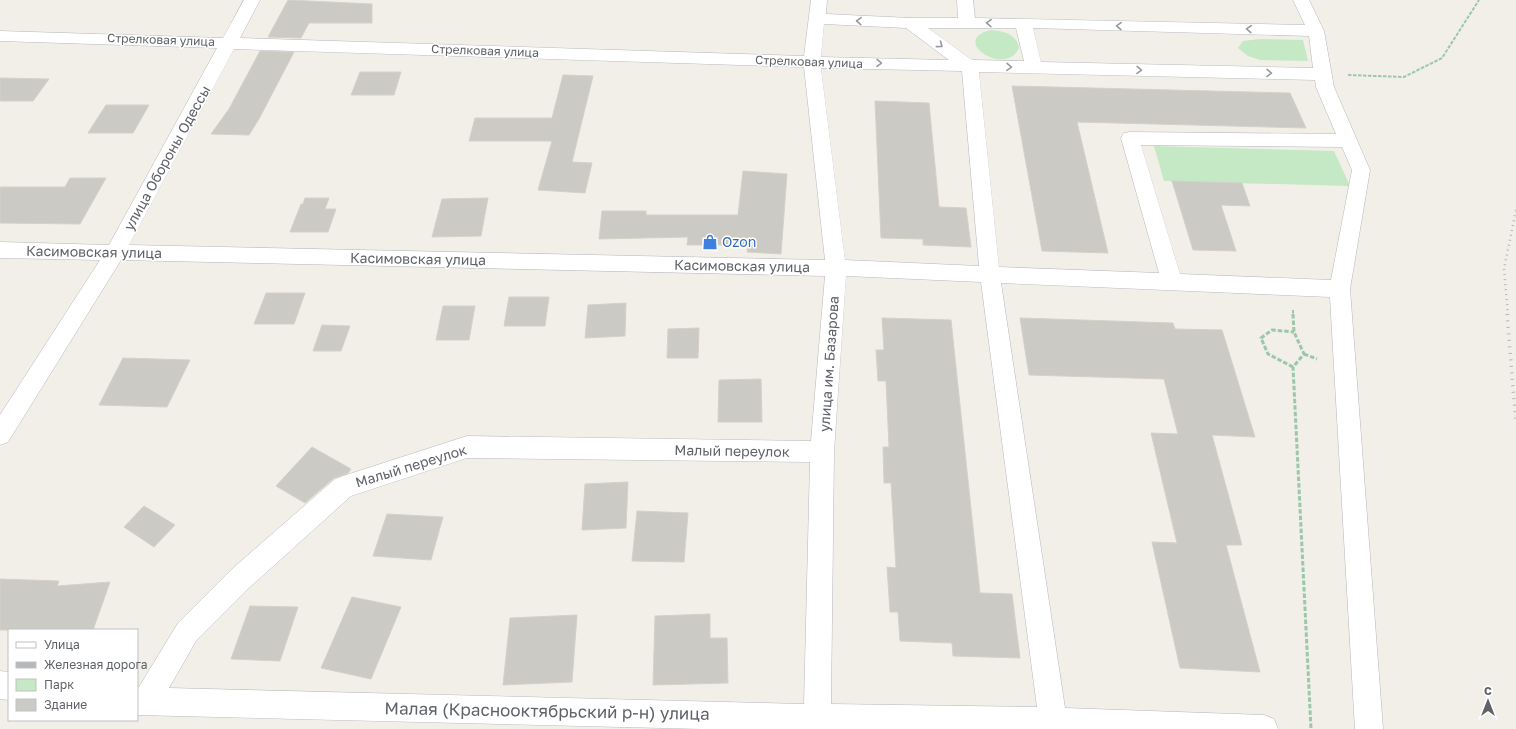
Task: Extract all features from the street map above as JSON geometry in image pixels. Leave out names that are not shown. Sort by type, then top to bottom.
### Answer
[{"type":"street","name":"улица Обороны Одессы","points":[[0,435],[115,253],[252,0]]},
{"type":"street","name":"улица им. Базарова","points":[[818,723],[822,452],[836,268],[812,62],[819,0]]},
{"type":"street","points":[[965,0],[967,22]]},
{"type":"street","points":[[1301,0],[1316,31],[1325,87],[1361,170],[1340,289],[1369,729]]},
{"type":"street","points":[[818,19],[910,23],[1023,23],[1316,31]]},
{"type":"street","points":[[910,23],[970,66],[990,275],[1053,725]]},
{"type":"street","points":[[1023,23],[1034,68]]},
{"type":"street","name":"Стрелковая улица","points":[[0,36],[230,42],[812,62],[1323,74]]},
{"type":"street","points":[[1172,282],[1130,138],[1348,141]]},
{"type":"street","name":"Касимовская улица","points":[[0,250],[836,268],[1340,289]]},
{"type":"street","name":"Малый переулок","points":[[141,701],[187,632],[241,578],[343,487],[467,448],[822,452]]},
{"type":"street","name":"Малая (Краснооктябрьский р-н) улица","points":[[141,701],[818,723],[1264,729]]},
{"type":"path","points":[[1323,74],[1404,77],[1442,58],[1480,0]]},
{"type":"path","points":[[1292,287],[1294,332],[1304,354],[1293,366],[1311,729]]},
{"type":"path","points":[[1293,366],[1268,354],[1261,338],[1272,330],[1294,332]]},
{"type":"green space","points":[[991,30],[1005,32],[1015,39],[1019,48],[1012,56],[1003,59],[993,58],[984,54],[978,48],[975,41],[979,35]]},
{"type":"green space","points":[[1260,39],[1303,40],[1308,61],[1260,60],[1248,56],[1238,48],[1243,41]]},
{"type":"green space","points":[[1154,146],[1334,151],[1350,186],[1164,181]]},
{"type":"building","points":[[288,0],[372,4],[372,23],[309,23],[301,38],[268,37]]},
{"type":"building","points":[[260,51],[294,52],[249,135],[211,134],[229,109]]},
{"type":"building","points":[[360,72],[401,72],[394,95],[351,95]]},
{"type":"building","points":[[563,75],[593,76],[572,162],[592,163],[585,193],[538,190],[552,141],[469,141],[475,118],[552,118]]},
{"type":"building","points":[[0,78],[49,79],[33,101],[0,101]]},
{"type":"building","points":[[1012,86],[1290,93],[1306,128],[1077,122],[1108,253],[1042,251]]},
{"type":"building","points":[[875,101],[929,103],[939,207],[966,208],[971,247],[923,245],[923,239],[881,238]]},
{"type":"building","points":[[106,105],[149,105],[133,133],[88,133]]},
{"type":"building","points":[[743,171],[787,174],[781,254],[747,252],[748,245],[687,245],[688,237],[599,239],[602,211],[646,211],[646,215],[738,215]]},
{"type":"building","points":[[70,178],[106,178],[80,224],[0,223],[0,187],[65,187]]},
{"type":"building","points":[[1172,181],[1242,183],[1250,206],[1221,205],[1236,251],[1193,250]]},
{"type":"building","points":[[305,198],[329,198],[325,209],[336,209],[328,232],[290,232],[301,204],[303,204]]},
{"type":"building","points":[[488,198],[481,236],[432,237],[442,199]]},
{"type":"building","points":[[266,293],[305,293],[294,324],[254,324]]},
{"type":"building","points":[[509,297],[549,297],[545,326],[504,326]]},
{"type":"building","points":[[626,303],[625,336],[585,338],[588,305]]},
{"type":"building","points":[[443,306],[475,306],[469,340],[436,340]]},
{"type":"building","points":[[882,318],[951,320],[980,593],[1012,594],[1020,658],[953,656],[952,643],[900,641],[898,612],[890,612],[887,567],[896,568],[891,483],[884,483],[883,447],[889,447],[886,381],[878,381],[876,350],[884,350]]},
{"type":"building","points":[[1020,318],[1173,323],[1175,329],[1222,330],[1255,437],[1212,435],[1242,545],[1226,545],[1260,672],[1180,668],[1152,542],[1177,543],[1151,433],[1178,434],[1164,379],[1029,375]]},
{"type":"building","points":[[322,325],[350,326],[341,351],[313,351]]},
{"type":"building","points":[[699,328],[698,358],[667,358],[668,329]]},
{"type":"building","points":[[123,358],[190,360],[167,407],[99,405]]},
{"type":"building","points":[[761,379],[762,422],[718,422],[719,380]]},
{"type":"building","points":[[312,447],[351,469],[348,473],[334,478],[305,503],[276,486]]},
{"type":"building","points":[[628,482],[626,528],[582,530],[585,484]]},
{"type":"building","points":[[144,506],[175,525],[154,547],[124,527]]},
{"type":"building","points":[[637,511],[688,513],[684,562],[632,561]]},
{"type":"building","points":[[387,514],[443,517],[431,560],[373,556]]},
{"type":"building","points":[[0,579],[59,581],[57,586],[110,582],[93,629],[0,630]]},
{"type":"building","points":[[352,597],[401,607],[371,679],[321,668]]},
{"type":"building","points":[[250,606],[298,607],[280,661],[231,659]]},
{"type":"building","points":[[710,614],[710,638],[727,638],[728,683],[653,685],[655,616]]},
{"type":"building","points":[[577,615],[572,682],[503,685],[510,618]]},
{"type":"railway","points":[[1508,315],[1504,269],[1516,210]]},
{"type":"railway","points":[[1507,314],[1516,424]]},
{"type":"place","name":"Ozon","points":[[710,242]]}]
